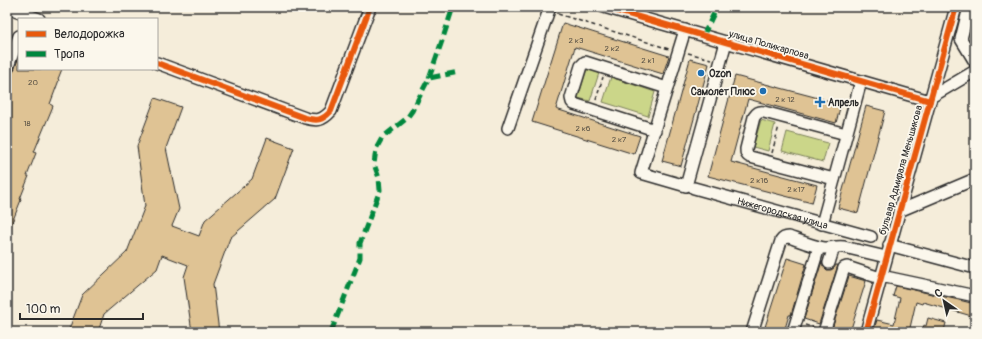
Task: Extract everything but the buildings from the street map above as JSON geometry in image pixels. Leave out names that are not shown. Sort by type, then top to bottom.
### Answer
[{"type":"street","points":[[7,7],[36,18]]},
{"type":"street","points":[[158,63],[305,118],[318,120],[326,117],[331,111],[370,7]]},
{"type":"street","name":"улица Поликарпова","points":[[604,7],[861,81],[930,99]]},
{"type":"street","name":"бульвар Адмирала Меньшикова","points":[[866,332],[956,7]]},
{"type":"street","points":[[969,7],[961,39],[975,62]]},
{"type":"street","points":[[508,128],[549,9]]},
{"type":"street","points":[[667,88],[588,62],[582,64],[571,98],[574,104],[655,130],[685,30]]},
{"type":"street","points":[[7,69],[18,39]]},
{"type":"street","points":[[690,187],[726,42]]},
{"type":"street","points":[[930,99],[975,71]]},
{"type":"street","points":[[822,224],[861,81]]},
{"type":"street","points":[[834,179],[750,157],[746,153],[747,143],[754,117],[756,113],[760,111],[846,134]]},
{"type":"street","name":"Нижегородская улица","points":[[655,130],[642,173],[871,237]]},
{"type":"street","points":[[899,211],[975,179]]},
{"type":"street","points":[[752,332],[783,238],[789,237],[819,247],[844,247],[886,257]]},
{"type":"street","points":[[889,245],[975,268]]},
{"type":"street","points":[[794,327],[819,247]]},
{"type":"street","points":[[829,263],[834,247]]},
{"type":"street","points":[[824,332],[844,268],[847,267],[880,277],[975,296]]},
{"type":"path","points":[[549,9],[678,51],[720,62]]},
{"type":"path","points":[[593,110],[606,68]]},
{"type":"path","points":[[770,162],[782,117]]},
{"type":"path","points":[[794,327],[824,332]]},
{"type":"green space","points":[[588,66],[600,70],[590,101],[578,98]]},
{"type":"green space","points":[[611,77],[655,92],[648,116],[603,102]]},
{"type":"green space","points":[[761,120],[775,124],[768,151],[753,147]]},
{"type":"green space","points":[[787,132],[828,143],[823,162],[782,151]]},
{"type":"marked path","points":[[429,78],[453,7]]},
{"type":"marked path","points":[[703,36],[717,7]]},
{"type":"marked path","points":[[331,332],[360,258],[360,243],[380,190],[379,178],[374,164],[376,149],[382,138],[407,118],[429,78],[459,72]]},
{"type":"cycle path","points":[[158,63],[305,118],[313,120],[319,119],[325,117],[331,111],[370,7]]},
{"type":"cycle path","points":[[604,7],[930,101]]},
{"type":"cycle path","points":[[866,332],[956,7]]},
{"type":"place","name":"Ozon","points":[[701,73]]},
{"type":"place","name":"Самолет Плюс","points":[[763,91]]},
{"type":"place","name":"Апрель","points":[[820,102]]}]
